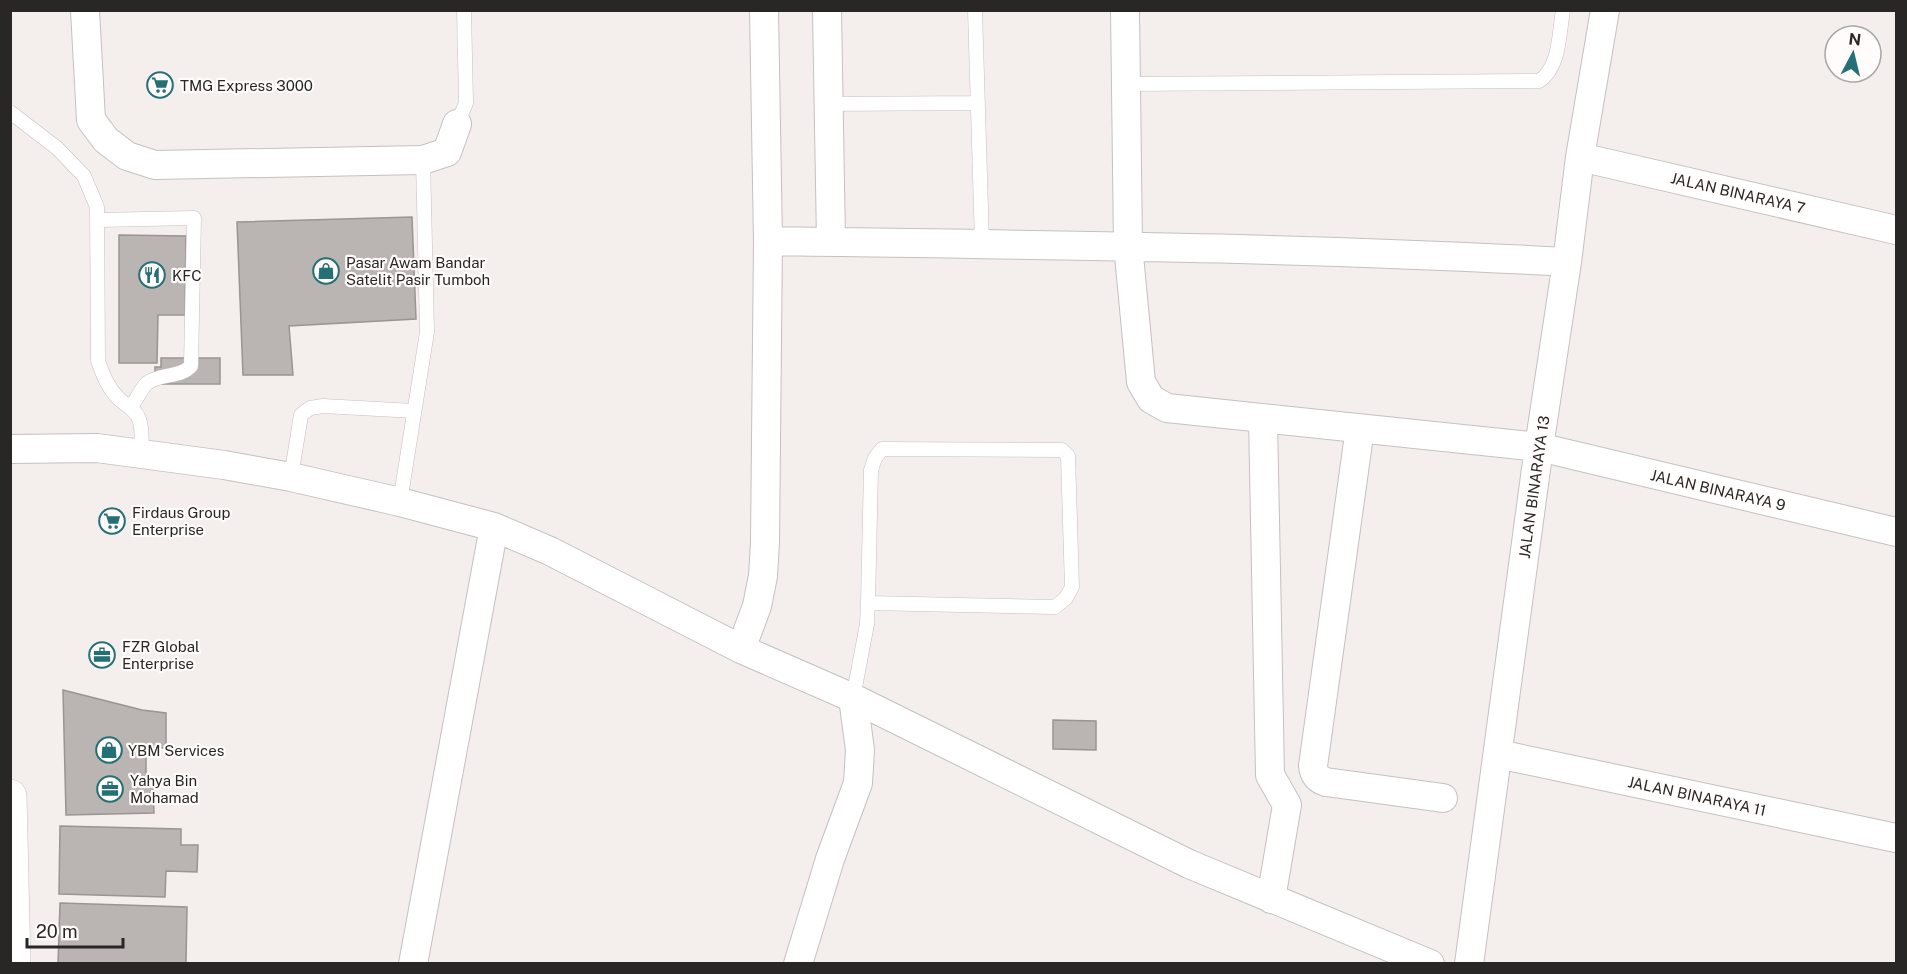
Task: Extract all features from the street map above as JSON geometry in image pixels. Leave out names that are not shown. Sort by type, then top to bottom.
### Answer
[{"type":"highway","points":[[10,796],[14,963]]},
{"type":"street","points":[[85,10],[91,120],[106,140],[126,156],[155,165],[423,160],[447,152],[457,124]]},
{"type":"street","points":[[741,649],[757,606],[763,576],[765,542],[768,241],[764,10]]},
{"type":"street","points":[[827,10],[831,242]]},
{"type":"street","name":"JALAN BINARAYA 9","points":[[1125,10],[1128,246],[1141,382],[1151,399],[1167,408],[1539,447],[1896,532]]},
{"type":"street","name":"JALAN BINARAYA 13","points":[[1469,963],[1580,157],[1605,10]]},
{"type":"street","name":"JALAN BINARAYA 7","points":[[1580,157],[1896,230]]},
{"type":"street","points":[[768,241],[1128,246],[1434,255],[1567,262]]},
{"type":"street","points":[[1263,418],[1270,775],[1287,805]]},
{"type":"street","points":[[1360,428],[1313,766],[1314,773],[1318,779],[1326,782],[1443,798]]},
{"type":"street","points":[[10,449],[97,448],[224,465],[291,477],[400,502],[494,527],[550,551],[741,649],[853,698],[1189,864],[1430,963]]},
{"type":"street","points":[[413,963],[494,527]]},
{"type":"street","points":[[798,963],[830,859],[858,783],[860,750],[853,698]]},
{"type":"street","name":"JALAN BINARAYA 11","points":[[1497,754],[1896,838]]},
{"type":"street","points":[[1271,899],[1287,805],[1314,773]]},
{"type":"lane","points":[[457,124],[466,103],[464,10]]},
{"type":"lane","points":[[975,10],[982,243]]},
{"type":"lane","points":[[1126,84],[1539,81],[1546,76],[1554,62],[1563,10]]},
{"type":"lane","points":[[828,104],[978,103]]},
{"type":"lane","points":[[10,112],[57,147],[84,176],[97,207],[98,361],[111,390],[131,407],[140,420],[142,453]]},
{"type":"lane","points":[[400,502],[427,332],[423,160]]},
{"type":"lane","points":[[98,220],[194,218],[193,359],[191,366],[185,371],[152,380],[146,384],[131,407]]},
{"type":"lane","points":[[291,477],[301,414],[310,408],[322,406],[414,411]]},
{"type":"lane","points":[[853,698],[867,624],[872,470],[875,458],[882,449],[1062,450],[1068,456],[1072,587],[1066,598],[1055,607],[868,603]]},
{"type":"building","name":"Pasar Awam Bandar Satelit Pasir Tumboh","points":[[412,217],[416,319],[289,326],[293,375],[243,375],[237,222]]},
{"type":"building","name":"KFC","points":[[119,235],[186,236],[185,315],[158,315],[157,363],[119,363]]},
{"type":"building","points":[[161,358],[220,358],[220,384],[155,384],[155,367],[161,367]]},
{"type":"building","points":[[63,690],[142,710],[166,713],[166,748],[146,748],[146,786],[153,785],[154,813],[66,815]]},
{"type":"building","points":[[1053,720],[1096,721],[1096,750],[1053,749]]},
{"type":"building","points":[[60,826],[181,829],[181,845],[198,845],[197,872],[166,871],[165,897],[59,894]]},
{"type":"building","points":[[60,903],[187,907],[186,964],[58,964]]},
{"type":"place","name":"TMG Express 3000","points":[[160,85]]},
{"type":"place","name":"Pasar Awam Bandar Satelit Pasir Tumboh","points":[[326,271]]},
{"type":"place","name":"KFC","points":[[152,275]]},
{"type":"place","name":"Firdaus Group Enterprise","points":[[112,521]]},
{"type":"place","name":"FZR Global Enterprise","points":[[102,655]]},
{"type":"place","name":"YBM Services","points":[[109,750]]},
{"type":"place","name":"Yahya Bin Mohamad","points":[[110,789]]}]
